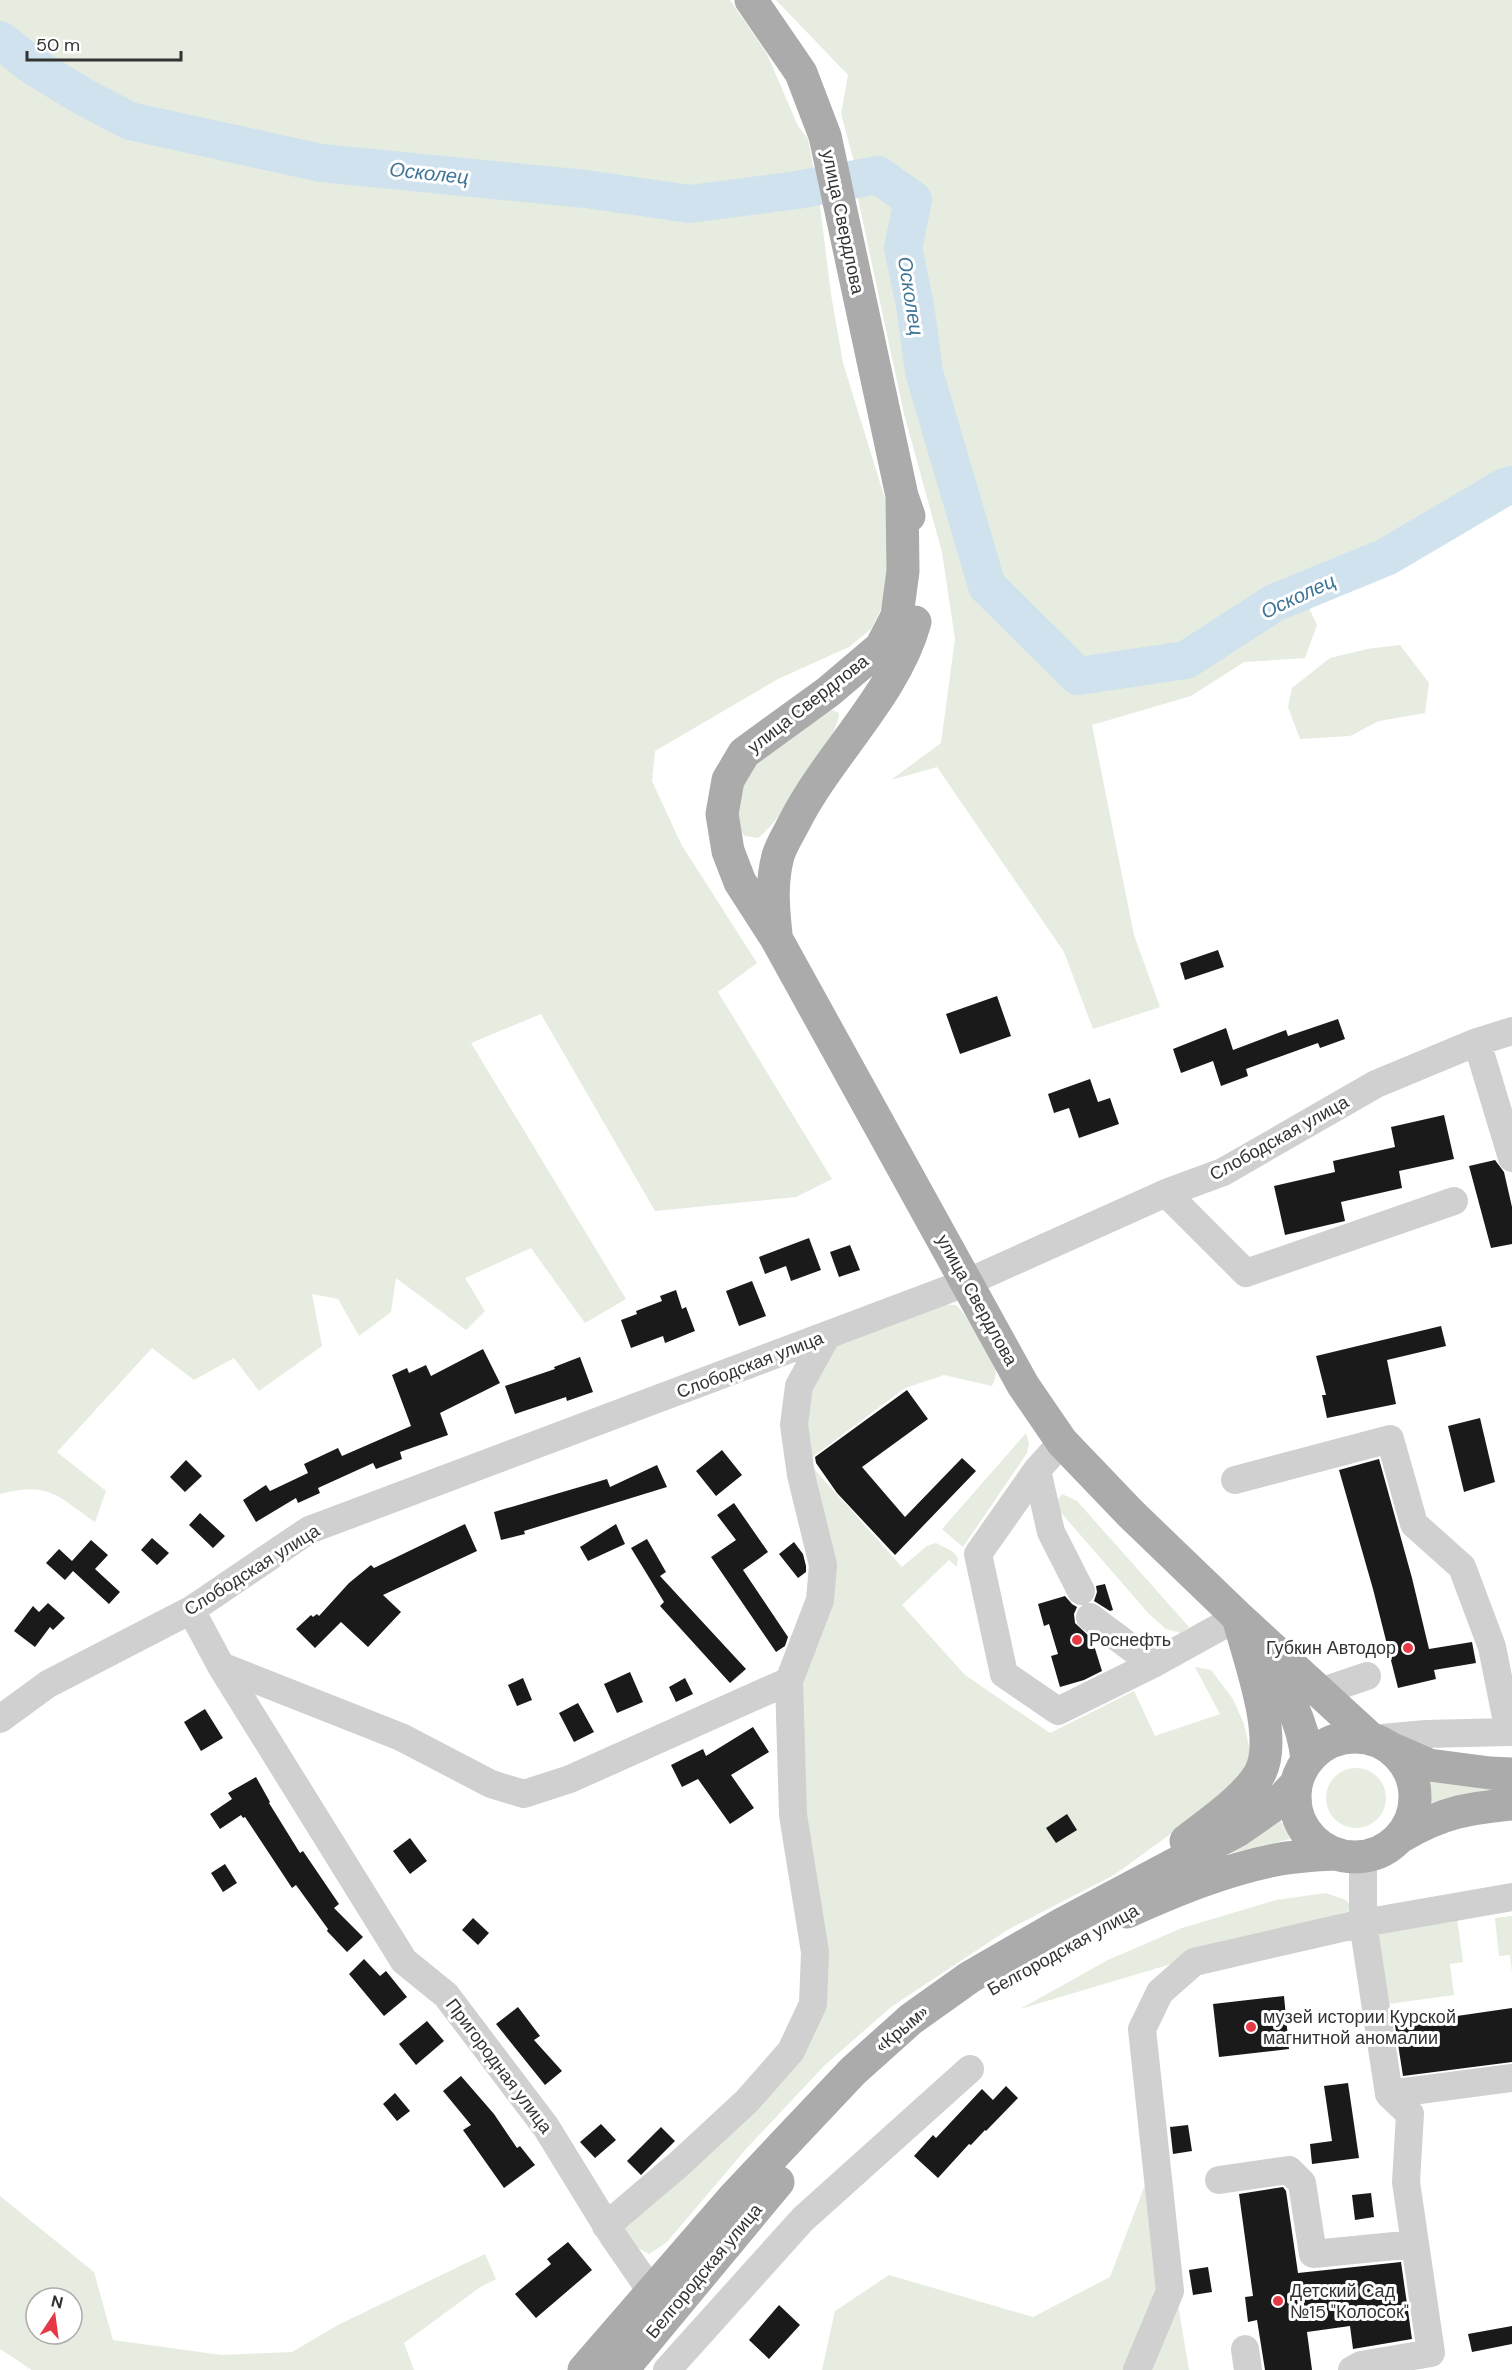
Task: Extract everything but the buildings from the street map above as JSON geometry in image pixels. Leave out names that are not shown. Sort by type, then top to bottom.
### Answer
[{"type":"main road","name":"улица Свердлова","points":[[751,0],[801,73],[825,136],[902,496],[917,541],[920,563],[920,597],[911,636],[891,678],[806,798],[778,855],[772,894],[777,938]]},
{"type":"main road","name":"улица Свердлова","points":[[902,496],[903,545],[897,616],[881,647],[828,692],[744,753],[728,780],[722,814],[728,851],[740,882],[777,938],[1023,1385],[1062,1442],[1130,1513],[1238,1617]]},
{"type":"main road","points":[[1238,1617],[1407,1767],[1415,1790],[1415,1806],[1411,1820],[1402,1836]]},
{"type":"main road","points":[[1238,1617],[1288,1697],[1302,1729],[1301,1772],[1295,1804],[1308,1834],[1320,1846],[1348,1855],[1378,1853],[1429,1820],[1453,1812],[1512,1804]]},
{"type":"main road","points":[[1111,1900],[1221,1813],[1247,1790],[1260,1773],[1267,1752],[1267,1728],[1238,1617]]},
{"type":"main road","name":"«Крым»","points":[[584,2370],[734,2197],[853,2071],[911,2019],[970,1977],[1062,1924],[1111,1900],[1263,1815],[1281,1801],[1321,1748],[1335,1740],[1352,1737],[1381,1744]]},
{"type":"main road","points":[[1381,1744],[1429,1765],[1512,1774]]},
{"type":"main road","name":"Белгородская улица","points":[[622,2370],[752,2211],[815,2142],[910,2049],[969,2005],[1031,1964],[1118,1917],[1164,1896],[1222,1875],[1274,1860],[1348,1855]]},
{"type":"street","name":"Слободская улица","points":[[0,1719],[48,1684],[191,1610],[309,1530],[968,1282],[1166,1193],[1223,1172],[1376,1084],[1493,1032]]},
{"type":"street","points":[[1493,1032],[1512,1158]]},
{"type":"street","points":[[1166,1193],[1246,1273],[1454,1201]]},
{"type":"street","points":[[606,2226],[679,2164],[747,2101],[791,2051],[813,2004],[815,1952],[793,1815],[789,1681],[820,1600],[823,1565],[801,1475],[794,1425],[799,1386],[826,1337]]},
{"type":"street","points":[[1235,1480],[1390,1439],[1414,1524],[1462,1567],[1492,1647],[1510,1732],[1426,1734],[1381,1744]]},
{"type":"street","points":[[1062,1442],[1037,1470],[978,1554],[1004,1674],[1058,1711],[1153,1664],[1238,1617]]},
{"type":"street","points":[[1037,1470],[1051,1533],[1086,1604],[1153,1664]]},
{"type":"street","name":"Пригородная улица","points":[[191,1610],[221,1666],[404,1960],[446,1995],[546,2127],[606,2226],[651,2291]]},
{"type":"street","points":[[221,1666],[401,1737],[491,1784],[524,1794],[570,1779],[789,1681]]},
{"type":"street","points":[[1320,1692],[1367,1676]]},
{"type":"street","points":[[1348,1855],[1364,1923],[1389,2094],[1410,2114],[1406,2182],[1431,2354],[1361,2365],[1352,2370]]},
{"type":"street","points":[[1137,2370],[1170,2291],[1142,2029],[1160,1992],[1194,1962],[1364,1923],[1512,1897]]},
{"type":"street","points":[[667,2370],[804,2219],[970,2069]]},
{"type":"street","points":[[1389,2094],[1512,2078]]},
{"type":"street","points":[[1219,2180],[1289,2170],[1302,2183],[1313,2254],[1415,2244]]},
{"type":"shaded area","points":[[0,0],[730,0],[767,54],[798,126],[808,139],[843,363],[886,502],[888,563],[884,603],[871,629],[849,647],[778,679],[655,751],[652,781],[681,844],[757,963],[718,992],[832,1179],[796,1197],[655,1211],[541,1014],[471,1043],[626,1299],[585,1323],[531,1248],[465,1278],[485,1311],[466,1330],[396,1278],[391,1312],[359,1336],[338,1299],[312,1294],[322,1346],[259,1391],[234,1358],[194,1380],[152,1348],[57,1452],[106,1491],[95,1522],[61,1498],[42,1490],[17,1490],[0,1494]]},
{"type":"shaded area","points":[[776,0],[1512,0],[1512,478],[1378,553],[1294,576],[1317,625],[1305,658],[1244,662],[1191,696],[1092,725],[1134,935],[1160,1007],[1093,1029],[1064,952],[937,767],[891,780],[941,743],[955,639],[942,552],[904,414],[857,194],[878,181],[906,206],[896,247],[909,306],[916,374],[979,590],[1075,686],[1190,639],[1081,668],[997,580],[934,368],[915,248],[923,196],[879,163],[855,165],[841,114],[848,75]]},
{"type":"shaded area","points":[[1400,645],[1429,683],[1425,713],[1379,721],[1350,736],[1300,739],[1288,707],[1292,688],[1330,658],[1367,649]]},
{"type":"shaded area","points":[[832,710],[839,713],[836,724],[819,759],[806,779],[767,830],[758,838],[745,836],[736,826],[738,795],[742,779],[770,751]]},
{"type":"shaded area","points":[[936,1304],[956,1305],[972,1325],[995,1367],[992,1386],[944,1375],[905,1388],[807,1461],[902,1567],[927,1546],[936,1543],[952,1551],[958,1558],[957,1567],[949,1560],[902,1605],[965,1675],[1050,1733],[1134,1691],[1155,1736],[1220,1714],[1195,1667],[1211,1670],[1233,1699],[1244,1724],[1251,1755],[1245,1772],[1191,1819],[1114,1875],[1009,1929],[891,2007],[825,2065],[746,2149],[666,2243],[649,2254],[625,2241],[624,2215],[656,2202],[802,2050],[806,1827],[801,1680],[813,1640],[806,1471],[810,1382],[838,1339]]},
{"type":"shaded area","points":[[1026,1433],[1029,1443],[1027,1453],[963,1547],[942,1529]]},
{"type":"shaded area","points":[[1062,1494],[1077,1501],[1189,1627],[1181,1633],[1166,1629],[1149,1614],[1057,1508],[1057,1501]]},
{"type":"shaded area","points":[[1356,1768],[1373,1773],[1381,1781],[1386,1798],[1381,1815],[1373,1823],[1356,1828],[1339,1823],[1331,1815],[1326,1798],[1331,1781],[1339,1773]]},
{"type":"shaded area","points":[[1426,1777],[1505,1786],[1430,1803]]},
{"type":"shaded area","points":[[1280,1819],[1290,1839],[1214,1857]]},
{"type":"shaded area","points":[[1326,1893],[1346,1900],[1353,1910],[1020,2009],[1108,1960],[1182,1928],[1276,1900]]},
{"type":"shaded area","points":[[1512,1916],[1512,1973],[1510,1955],[1499,1956],[1495,1918]]},
{"type":"shaded area","points":[[1457,1918],[1463,1962],[1450,1964],[1454,1995],[1381,2005],[1372,1940],[1380,1931]]},
{"type":"shaded area","points":[[1154,2161],[1189,2370],[822,2370],[835,2311],[889,2275],[1033,2317],[1110,2277]]},
{"type":"shaded area","points":[[0,2196],[94,2272],[113,2340],[221,2355],[292,2352],[338,2325],[485,2254],[496,2279],[479,2288],[404,2343],[414,2370],[32,2370],[0,2349]]},
{"type":"waterway","name":"Осколец","points":[[0,40],[33,66],[84,97],[130,121],[321,163],[586,189],[690,204],[797,190],[878,175],[913,200],[903,248],[915,305],[924,372],[987,586],[1078,676],[1186,660],[1274,603],[1386,557],[1512,485]]},
{"type":"place","name":"Роснефть","points":[[1077,1640]]},
{"type":"place","name":"Губкин Автодор","points":[[1408,1648]]},
{"type":"place","name":"музей истории Курской магнитной аномалии","points":[[1251,2027]]},
{"type":"place","name":"Детский Сад №15 \"Колосок\"","points":[[1278,2301]]}]
